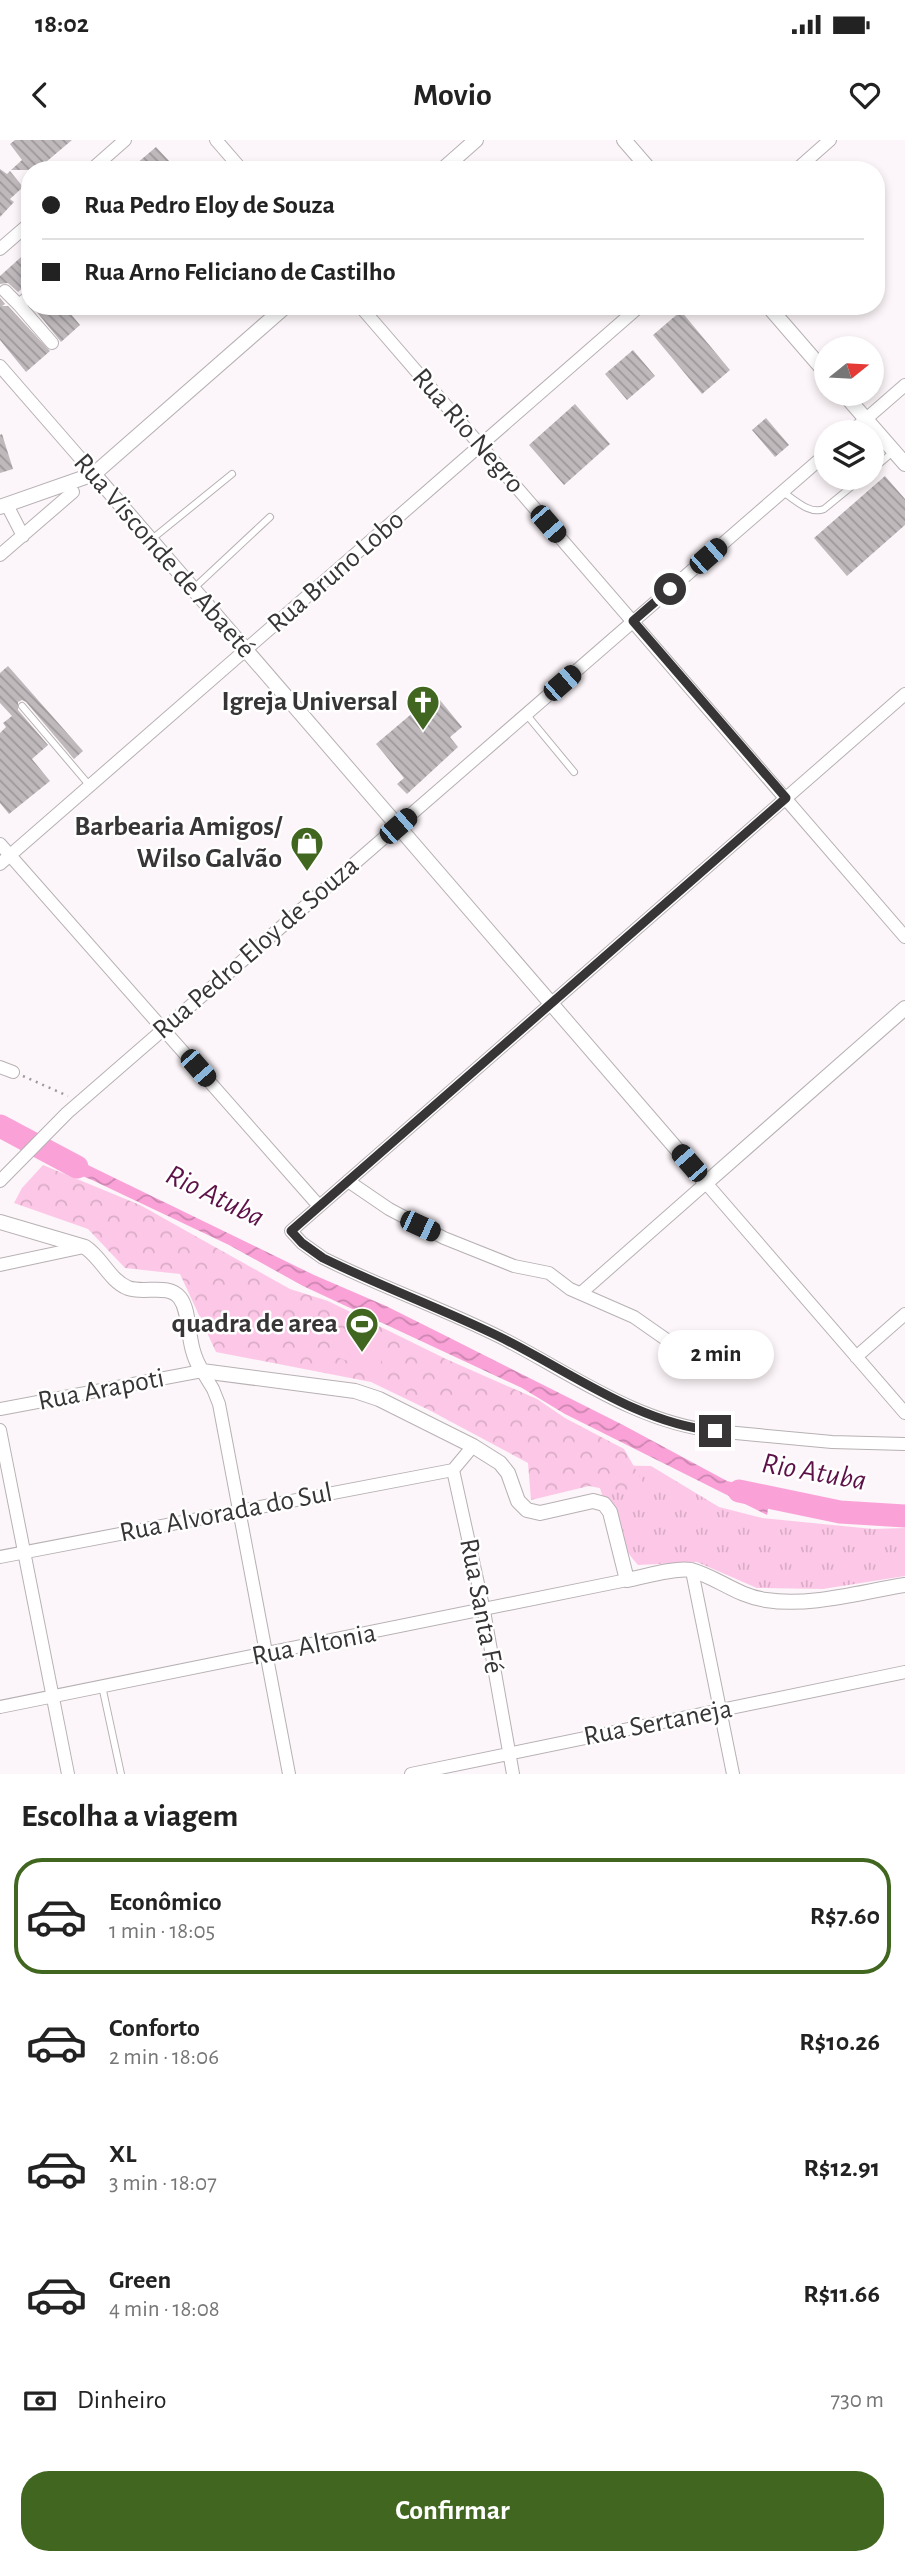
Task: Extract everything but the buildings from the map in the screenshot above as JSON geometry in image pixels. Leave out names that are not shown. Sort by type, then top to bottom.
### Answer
[{"type":"street","points":[[101,161],[125,140]]},
{"type":"street","points":[[216,140],[234,161]]},
{"type":"street","points":[[452,161],[476,140]]},
{"type":"street","points":[[624,140],[642,161]]},
{"type":"street","points":[[806,161],[830,140]]},
{"type":"street","points":[[0,249],[21,231]]},
{"type":"street","points":[[5,291],[21,298]]},
{"type":"street","points":[[34,315],[52,343]]},
{"type":"street","points":[[23,536],[3,506],[94,474],[276,315]]},
{"type":"street","name":"Rua Rio Negro","points":[[368,315],[905,937]]},
{"type":"street","name":"Rua Bruno Lobo","points":[[0,864],[630,315]]},
{"type":"street","points":[[776,315],[814,359]]},
{"type":"street","name":"Rua Visconde de Abaeté","points":[[0,366],[905,1413]]},
{"type":"street","points":[[866,419],[905,385]]},
{"type":"street","points":[[855,406],[905,464]]},
{"type":"street","name":"Rua Pedro Eloy de Souza","points":[[0,1181],[79,1102],[814,464]]},
{"type":"street","points":[[0,555],[73,492]]},
{"type":"street","points":[[905,694],[291,1231],[323,1258],[479,1327],[629,1405],[662,1419],[706,1430],[832,1442],[905,1444]]},
{"type":"street","points":[[0,844],[319,1206]]},
{"type":"street","points":[[580,1293],[905,1009]]},
{"type":"street","points":[[0,1067],[13,1072]]},
{"type":"street","points":[[348,1181],[388,1209],[432,1232],[514,1266],[544,1270],[580,1293],[634,1317],[694,1359]]},
{"type":"street","points":[[0,1222],[85,1247],[96,1254],[120,1284],[131,1289],[170,1290],[179,1295],[184,1304],[191,1348],[214,1389],[219,1404],[289,1774]]},
{"type":"street","points":[[0,1265],[85,1247]]},
{"type":"street","points":[[856,1357],[905,1314]]},
{"type":"street","points":[[202,1371],[355,1391],[379,1399],[473,1446],[500,1463],[508,1473],[518,1501],[527,1510],[540,1513],[593,1501],[604,1504],[611,1512],[627,1580],[682,1570],[692,1571],[741,1595],[796,1602],[905,1585]]},
{"type":"street","name":"Rua Arapoti","points":[[0,1409],[202,1371]]},
{"type":"street","points":[[0,1430],[68,1774]]},
{"type":"street","points":[[453,1470],[473,1446]]},
{"type":"street","name":"Rua Alvorada do Sul","points":[[0,1557],[453,1470]]},
{"type":"street","name":"Rua Santa Fé","points":[[453,1470],[484,1611],[513,1774]]},
{"type":"street","points":[[692,1571],[733,1774]]},
{"type":"street","name":"Rua Altonia","points":[[0,1707],[627,1580]]},
{"type":"street","name":"Rua Sertaneja","points":[[411,1774],[905,1672]]},
{"type":"lane","points":[[884,460],[894,451]]},
{"type":"lane","points":[[151,540],[232,474]]},
{"type":"lane","points":[[783,491],[818,512],[846,490]]},
{"type":"lane","points":[[193,589],[271,517]]},
{"type":"lane","points":[[22,706],[90,786]]},
{"type":"lane","points":[[526,714],[574,772]]},
{"type":"lane","points":[[102,1686],[121,1774]]},
{"type":"path","points":[[13,1072],[79,1102]]},
{"type":"green space","points":[[43,1165],[140,1205],[290,1289],[328,1301],[446,1359],[537,1399],[565,1418],[624,1449],[652,1498],[589,1486],[531,1500],[528,1463],[371,1382],[216,1352],[180,1274],[125,1268],[88,1229],[14,1203],[22,1188]]},
{"type":"green space","name":"quadra de area","points":[[348,1332],[384,1350],[379,1371],[339,1358]]},
{"type":"green space","points":[[593,1465],[651,1466],[719,1507],[762,1518],[873,1529],[905,1528],[905,1576],[823,1589],[757,1588],[697,1562],[638,1565],[616,1531]]},
{"type":"water","points":[[57,1150],[314,1275],[386,1306],[623,1425],[727,1481],[771,1492],[767,1515],[565,1414],[522,1388],[303,1286],[229,1245],[92,1180],[43,1160]]},
{"type":"waterway","name":"Rio Atuba","points":[[0,1126],[77,1167]]},
{"type":"waterway","name":"Rio Atuba","points":[[739,1491],[840,1512],[905,1516]]},
{"type":"place","name":"Igreja Universal","points":[[423,732]]},
{"type":"place","name":"Barbearia Amigos/ Wilso Galvão","points":[[307,873]]},
{"type":"place","name":"quadra de area","points":[[362,1354]]},
{"type":"route","points":[[670,589],[633,621],[786,798],[291,1231],[323,1258],[501,1338],[645,1413],[682,1426],[715,1431]]}]
